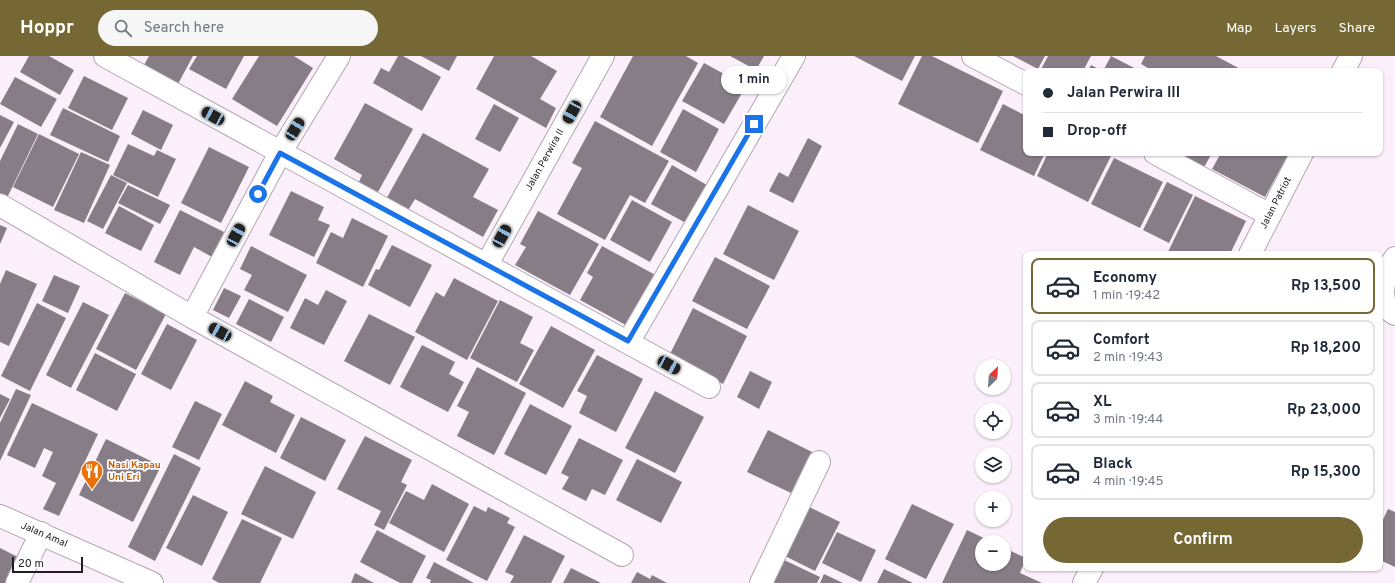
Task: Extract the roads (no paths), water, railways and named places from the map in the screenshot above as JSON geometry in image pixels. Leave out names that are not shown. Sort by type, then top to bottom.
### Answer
[{"type":"street","points":[[105,56],[280,153],[628,341],[709,387]]},
{"type":"street","points":[[192,317],[280,153],[339,56]]},
{"type":"street","name":"Jalan Perwira II","points":[[487,264],[603,56]]},
{"type":"street","points":[[628,341],[794,56]]},
{"type":"street","points":[[973,56],[1023,82]]},
{"type":"street","points":[[1345,68],[1351,56]]},
{"type":"street","points":[[1161,156],[1270,215]]},
{"type":"street","name":"Jalan Patriot","points":[[1252,251],[1300,156]]},
{"type":"street","points":[[0,205],[192,317],[622,555]]},
{"type":"street","points":[[1395,258],[1383,284],[1383,298],[1391,312],[1395,314]]},
{"type":"street","points":[[761,583],[819,462]]},
{"type":"street","name":"Jalan Amal","points":[[0,516],[152,583]]},
{"type":"street","points":[[17,583],[41,533]]},
{"type":"street","points":[[1084,583],[1090,571]]},
{"type":"place","name":"Nasi Kapau Uni Eri","points":[[92,490]]}]
